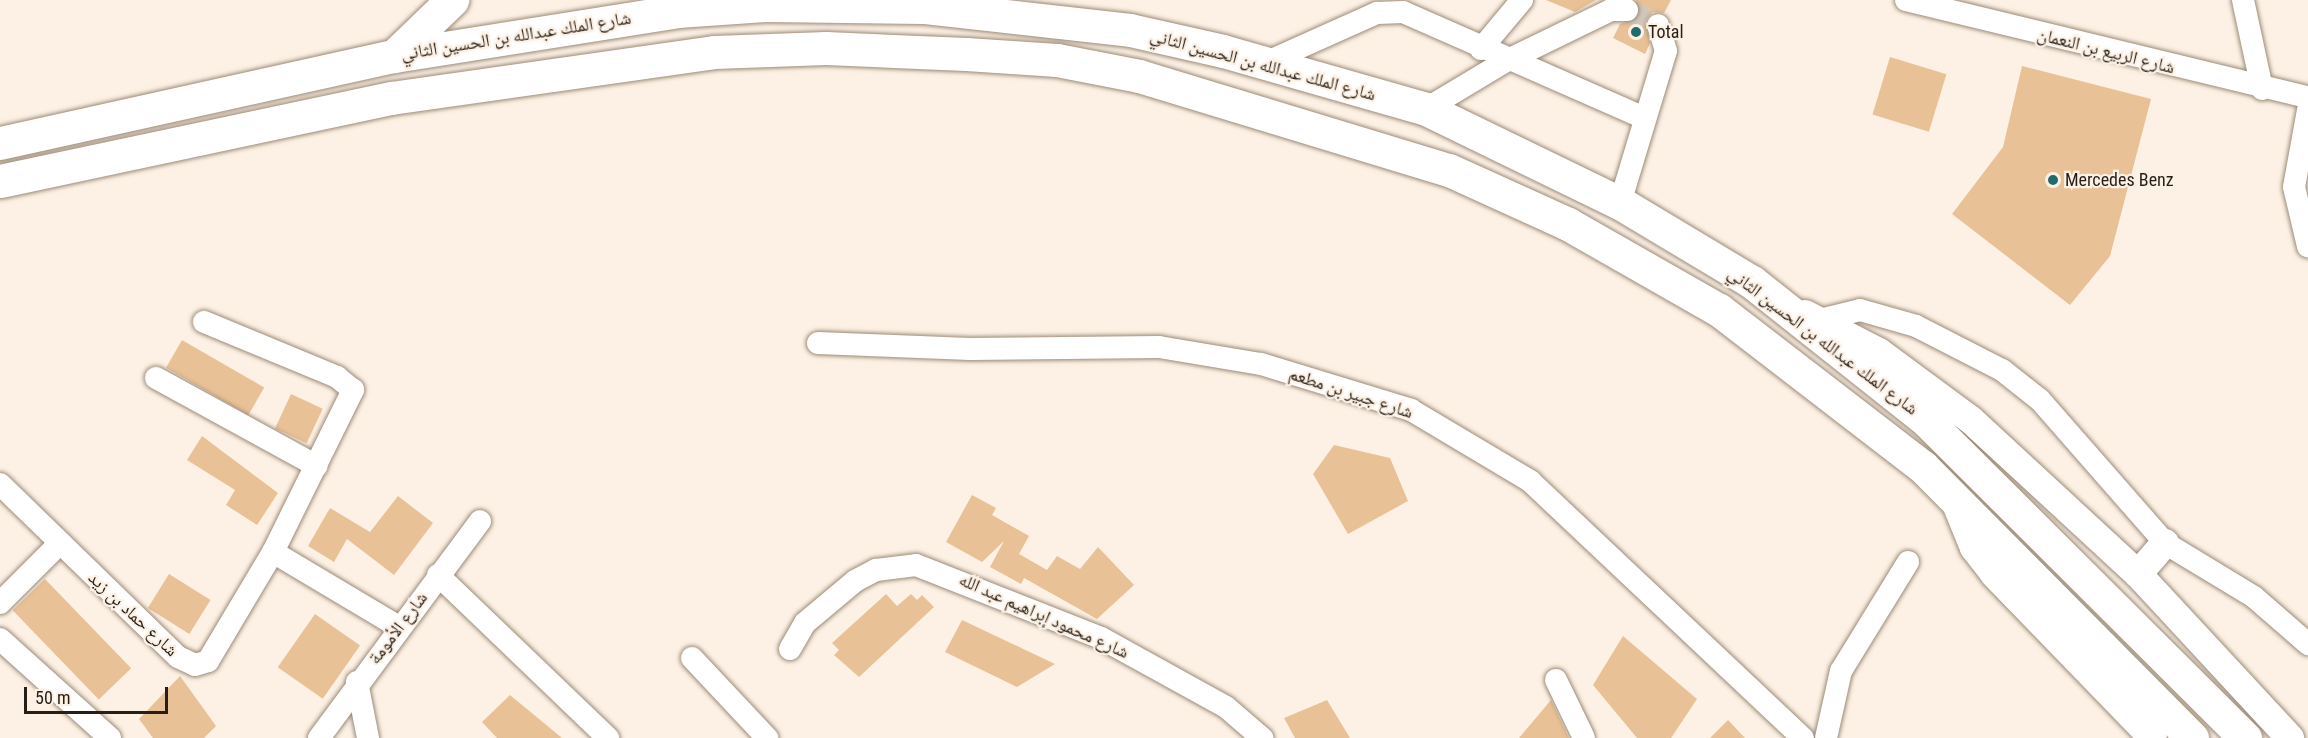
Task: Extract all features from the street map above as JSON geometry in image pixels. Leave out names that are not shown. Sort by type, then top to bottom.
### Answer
[{"type":"highway","points":[[394,56],[452,0]]},
{"type":"highway","name":"شارع الملك عبدالله بن الحسين الثاني","points":[[0,143],[394,56],[677,11],[862,3],[1016,14],[1130,30],[1264,63],[1426,109],[1620,203],[1784,306],[1925,419],[2245,738]]},
{"type":"highway","name":"شارع الملك عبدالله بن الحسين الثاني","points":[[0,181],[391,98],[714,52],[826,48],[1057,60],[1139,76],[1386,147],[1568,224],[1719,309],[1859,413],[1963,505],[2192,738]]},
{"type":"main road","points":[[1784,306],[1820,320],[1925,383],[2138,574],[2290,738]]},
{"type":"main road","points":[[1963,505],[1974,548],[1994,574],[2153,738]]},
{"type":"main road","points":[[2138,574],[2165,543]]},
{"type":"street","points":[[1481,49],[1522,0]]},
{"type":"street","name":"شارع الربيع بن النعمان","points":[[1906,0],[1961,6],[2262,89],[2308,97]]},
{"type":"street","points":[[2243,0],[2262,89]]},
{"type":"street","points":[[1264,63],[1377,13],[1406,6],[1506,61],[1645,118]]},
{"type":"street","points":[[1426,109],[1506,61],[1617,7]]},
{"type":"street","points":[[1620,203],[1666,51],[1659,25]]},
{"type":"street","points":[[2308,110],[2294,187],[2298,221],[2308,246]]},
{"type":"street","points":[[1820,320],[1860,310],[1943,337],[2002,370],[2046,407],[2165,543],[2254,597],[2308,644]]},
{"type":"street","name":"شارع حماد بن زيد","points":[[0,484],[172,652],[195,665],[216,652],[273,552],[351,404],[352,386],[204,322]]},
{"type":"street","name":"شارع جبير بن مطعم","points":[[818,343],[979,350],[1160,347],[1261,364],[1411,410],[1530,481],[1803,738]]},
{"type":"street","points":[[156,378],[317,466]]},
{"type":"street","name":"شارع الأمومة","points":[[319,738],[357,682],[480,521]]},
{"type":"street","points":[[0,603],[60,543]]},
{"type":"street","points":[[273,552],[399,627]]},
{"type":"street","points":[[1826,738],[1841,670],[1908,562]]},
{"type":"street","name":"شارع محمود إبراهيم عبد الله","points":[[790,649],[820,607],[876,570],[898,564],[939,571],[1075,626],[1195,688],[1262,738]]},
{"type":"street","points":[[438,575],[608,738]]},
{"type":"street","points":[[0,639],[110,738]]},
{"type":"street","points":[[692,658],[767,738]]},
{"type":"street","points":[[1556,680],[1584,738]]},
{"type":"street","points":[[357,682],[368,738]]},
{"type":"building","points":[[1546,0],[1596,0],[1575,12]]},
{"type":"building","name":"Total","points":[[1636,0],[1671,0],[1664,13],[1653,12],[1645,21],[1650,43],[1645,54],[1613,38],[1620,24],[1638,17]]},
{"type":"building","points":[[1890,57],[1946,74],[1929,132],[1872,114]]},
{"type":"building","name":"Mercedes Benz","points":[[2022,66],[2151,99],[2110,256],[2070,305],[1952,214],[2003,147]]},
{"type":"building","points":[[182,340],[264,388],[248,415],[166,368]]},
{"type":"building","points":[[291,394],[323,409],[307,443],[275,428]]},
{"type":"building","points":[[202,436],[278,493],[257,525],[226,505],[235,490],[187,460]]},
{"type":"building","points":[[1334,445],[1390,458],[1408,501],[1348,534],[1313,474]]},
{"type":"building","points":[[972,495],[996,508],[992,515],[1029,536],[1019,554],[1047,570],[1057,556],[1080,569],[1098,547],[1134,585],[1097,619],[1024,578],[1021,584],[990,567],[1004,541],[982,562],[946,542]]},
{"type":"building","points":[[398,496],[433,523],[394,575],[347,539],[334,562],[308,546],[330,508],[370,532]]},
{"type":"building","points":[[169,574],[211,600],[189,634],[148,608]]},
{"type":"building","points":[[45,579],[131,668],[99,699],[13,610]]},
{"type":"building","points":[[886,594],[897,606],[911,594],[917,600],[922,595],[934,607],[859,677],[834,655],[839,650],[832,643]]},
{"type":"building","points":[[315,614],[360,646],[323,699],[278,667]]},
{"type":"building","points":[[962,620],[1055,664],[1017,687],[945,652]]},
{"type":"building","points":[[1623,636],[1697,699],[1671,738],[1637,738],[1593,685]]},
{"type":"building","points":[[180,676],[216,726],[204,738],[153,738],[139,719]]},
{"type":"building","points":[[510,695],[562,738],[497,738],[482,722]]},
{"type":"building","points":[[1327,700],[1350,738],[1295,738],[1284,718]]},
{"type":"building","points":[[1551,700],[1569,738],[1519,738]]},
{"type":"building","points":[[1728,720],[1745,738],[1710,738]]},
{"type":"tunnel","points":[[1627,10],[1658,25]]},
{"type":"place","name":"Total","points":[[1636,32]]},
{"type":"place","name":"Mercedes Benz","points":[[2053,180]]}]
